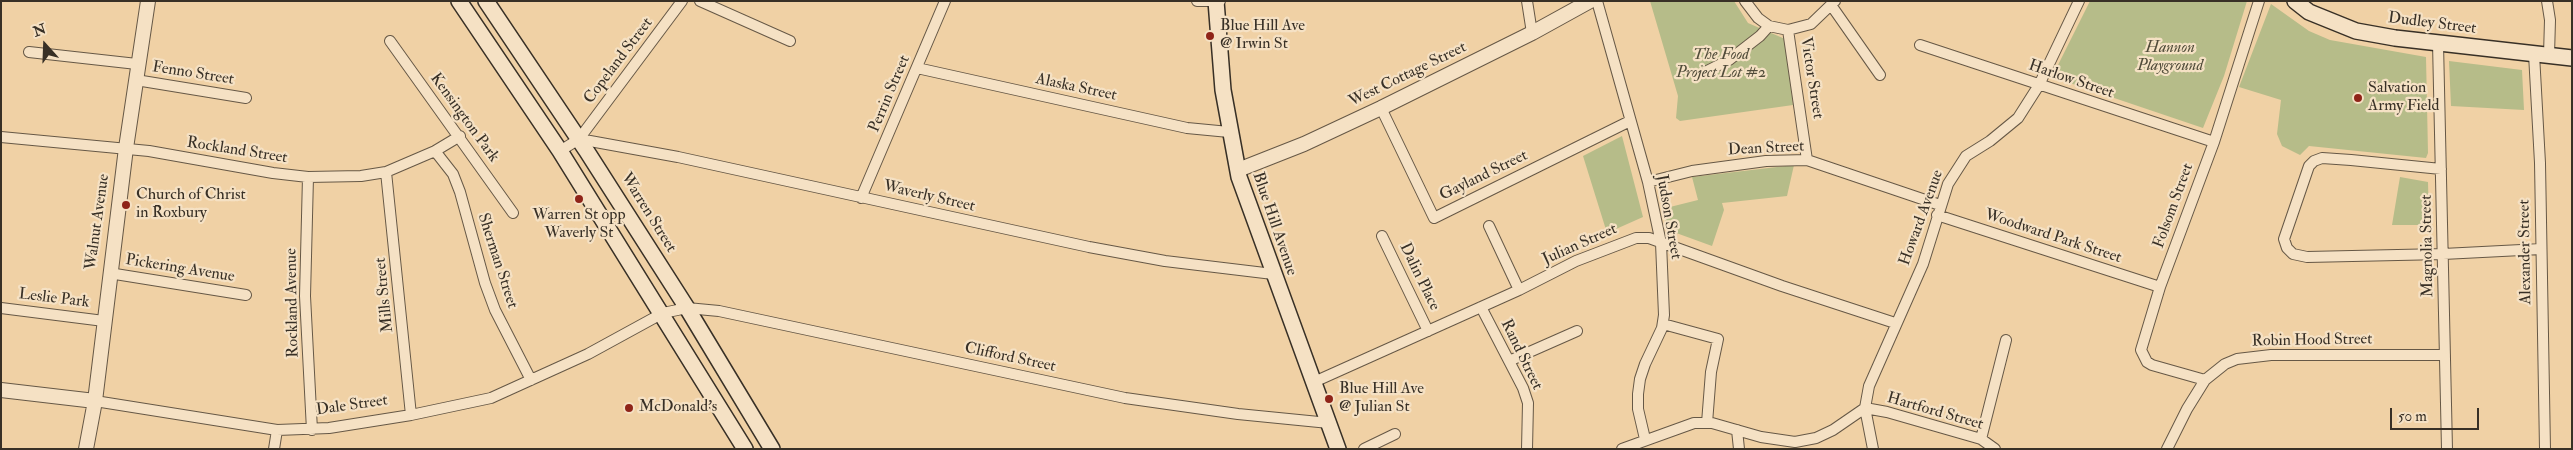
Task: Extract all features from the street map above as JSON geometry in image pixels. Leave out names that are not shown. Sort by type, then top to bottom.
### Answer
[{"type":"main road","points":[[459,1],[560,151],[663,314],[745,449]]},
{"type":"main road","name":"Warren Street","points":[[486,1],[579,139],[687,308],[772,449]]},
{"type":"main road","name":"Dudley Street","points":[[2295,1],[2309,12],[2356,31],[2438,43],[2572,58]]},
{"type":"main road","name":"Blue Hill Avenue","points":[[1218,2],[1223,90],[1229,132],[1238,170],[1338,449]]},
{"type":"street","name":"Walnut Avenue","points":[[86,449],[94,401],[137,64],[148,1]]},
{"type":"street","name":"Copeland Street","points":[[579,139],[682,1]]},
{"type":"street","points":[[700,1],[790,41]]},
{"type":"street","name":"Perrin Street","points":[[861,198],[945,1]]},
{"type":"street","points":[[1197,1],[1218,2]]},
{"type":"street","points":[[1526,1],[1532,33]]},
{"type":"street","name":"West Cottage Street","points":[[1238,170],[1304,144],[1381,108],[1532,33],[1590,1]]},
{"type":"street","name":"Judson Street","points":[[1597,1],[1648,182],[1661,243],[1663,324],[1640,380],[1638,409],[1645,439]]},
{"type":"street","points":[[1746,1],[1758,18],[1768,26],[1788,30],[1811,24],[1833,3],[1880,75]]},
{"type":"street","name":"Howard Avenue","points":[[1873,449],[1865,408],[1870,386],[1895,323],[1923,264],[1938,210],[1954,171],[1966,156],[1990,141],[2018,118],[2039,85],[2079,1]]},
{"type":"street","name":"Folsom Street","points":[[2205,380],[2152,366],[2143,357],[2141,350],[2160,287],[2214,142],[2259,1]]},
{"type":"street","name":"Alexander Street","points":[[2545,449],[2541,249],[2542,54],[2550,20],[2547,1]]},
{"type":"street","points":[[1707,71],[1729,60],[1756,40],[1768,26]]},
{"type":"street","name":"Victor Street","points":[[1788,30],[1807,160]]},
{"type":"street","name":"Kensington Park","points":[[390,41],[513,212]]},
{"type":"street","name":"Magnolia Street","points":[[2438,43],[2447,449]]},
{"type":"street","name":"Harlow Street","points":[[1920,45],[2214,142]]},
{"type":"street","points":[[29,52],[137,64]]},
{"type":"street","name":"Alaska Street","points":[[917,68],[1187,128],[1229,132]]},
{"type":"street","name":"Fenno Street","points":[[136,80],[246,98]]},
{"type":"street","name":"Gayland Street","points":[[1381,108],[1434,218],[1630,122]]},
{"type":"street","name":"Rockland Street","points":[[1,138],[126,148],[308,176],[361,176],[386,172],[435,151],[460,136]]},
{"type":"street","points":[[560,151],[579,139]]},
{"type":"street","name":"Waverly Street","points":[[579,139],[678,157],[1089,248],[1165,261],[1274,274]]},
{"type":"street","name":"Sherman Street","points":[[435,151],[453,174],[460,192],[485,283],[495,310],[531,380]]},
{"type":"street","points":[[2441,169],[2351,160],[2322,158],[2314,160],[2309,166],[2284,239],[2287,248],[2293,254],[2307,256],[2443,254],[2541,249]]},
{"type":"street","name":"Dean Street","points":[[1648,182],[1692,171],[1766,161],[1807,160],[1938,210]]},
{"type":"street","name":"Mills Street","points":[[386,172],[411,415]]},
{"type":"street","name":"Rockland Avenue","points":[[308,176],[306,296],[312,430]]},
{"type":"street","name":"Woodward Park Street","points":[[1938,210],[2160,287]]},
{"type":"street","points":[[1489,226],[1519,290]]},
{"type":"street","name":"Dalin Place","points":[[1382,236],[1428,331]]},
{"type":"street","name":"Julian Street","points":[[1314,382],[1617,244],[1636,238],[1649,238],[1895,323]]},
{"type":"street","name":"Pickering Avenue","points":[[109,273],[246,295]]},
{"type":"street","name":"Rand Street","points":[[1481,307],[1528,403],[1527,449]]},
{"type":"street","name":"Leslie Park","points":[[1,308],[104,321]]},
{"type":"street","name":"Dale Street","points":[[1,390],[94,401],[277,430],[312,430],[411,415],[491,398],[588,354],[663,314],[687,308]]},
{"type":"street","name":"Clifford Street","points":[[687,308],[719,312],[1125,398],[1238,414],[1329,423]]},
{"type":"street","points":[[1663,324],[1718,339],[1711,372],[1706,423]]},
{"type":"street","points":[[1509,361],[1576,331]]},
{"type":"street","points":[[1981,439],[2006,340]]},
{"type":"street","name":"Robin Hood Street","points":[[2166,449],[2205,380],[2225,364],[2246,357],[2445,355]]},
{"type":"street","points":[[1622,449],[1645,439],[1694,423],[1706,423],[1780,442],[1795,442],[1816,438],[1833,430],[1865,408]]},
{"type":"street","name":"Hartford Street","points":[[1865,408],[1981,439],[1995,449]]},
{"type":"street","points":[[274,449],[277,430]]},
{"type":"street","points":[[1737,430],[1739,449]]},
{"type":"street","points":[[1364,449],[1395,434]]},
{"type":"green space","name":"The Food Project Lot #2","points":[[1650,1],[1734,1],[1748,23],[1785,39],[1793,105],[1680,121],[1676,118],[1678,96]]},
{"type":"green space","name":"Hannon Playground","points":[[2090,1],[2247,1],[2224,76],[2203,128],[2052,77]]},
{"type":"green space","name":"Salvation Army Field","points":[[2271,4],[2309,31],[2330,40],[2426,57],[2428,153],[2426,158],[2309,146],[2300,155],[2282,146],[2277,134],[2281,100],[2239,87]]},
{"type":"green space","points":[[2449,61],[2522,70],[2524,110],[2451,106]]},
{"type":"green space","points":[[1622,136],[1643,217],[1607,233],[1583,156]]},
{"type":"green space","points":[[1794,165],[1787,196],[1722,203],[1724,210],[1712,246],[1668,230],[1662,209],[1698,200],[1692,177]]},
{"type":"green space","points":[[2400,177],[2428,182],[2429,225],[2392,225]]},
{"type":"place","name":"Blue Hill Ave @ Irwin St","points":[[1210,36]]},
{"type":"place","name":"Salvation Army Field","points":[[2358,98]]},
{"type":"place","name":"Warren St opp Waverly St","points":[[579,199]]},
{"type":"place","name":"Church of Christ in Roxbury","points":[[126,205]]},
{"type":"place","name":"Blue Hill Ave @ Julian St","points":[[1329,399]]},
{"type":"place","name":"McDonald's","points":[[629,408]]}]
